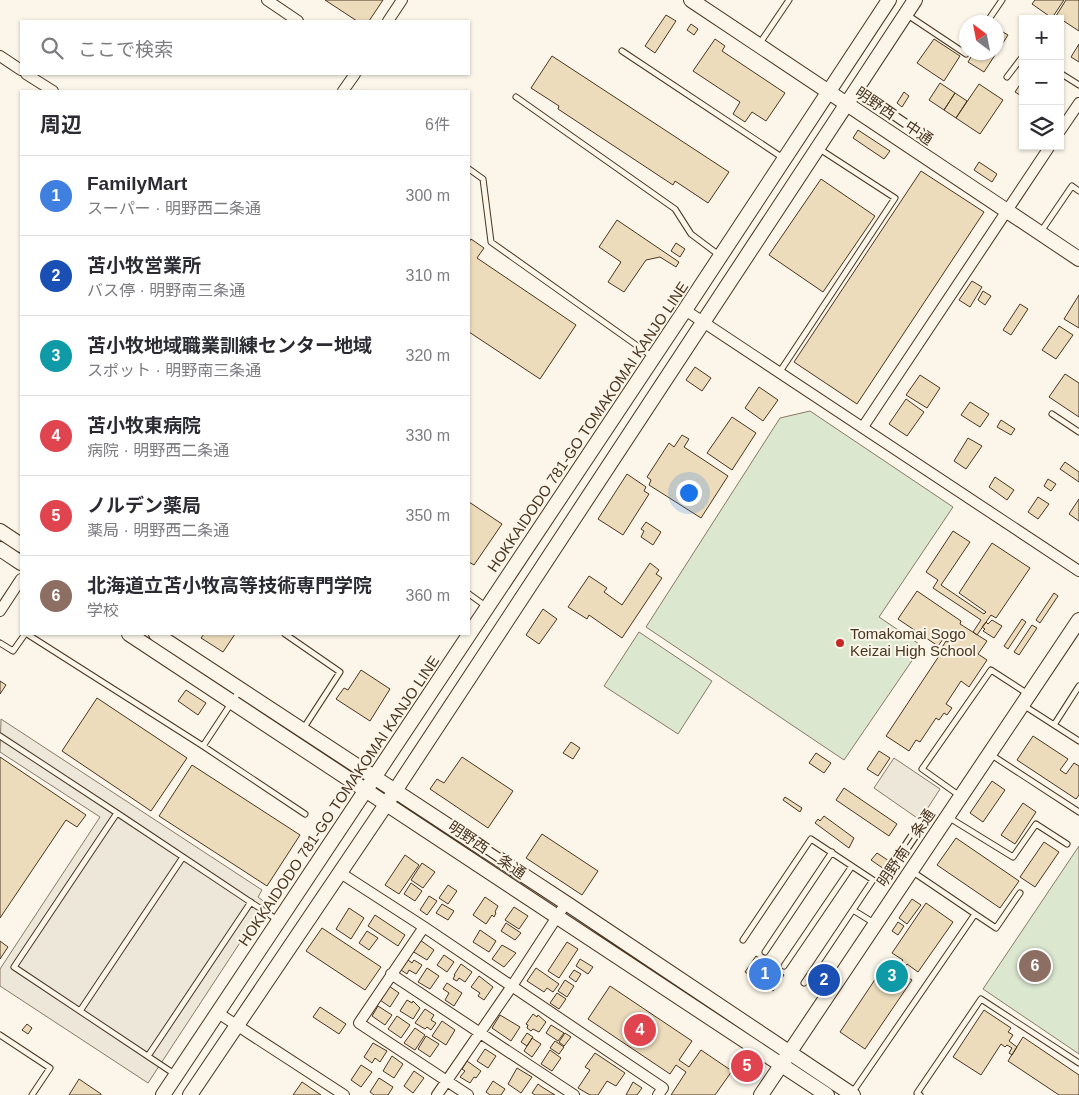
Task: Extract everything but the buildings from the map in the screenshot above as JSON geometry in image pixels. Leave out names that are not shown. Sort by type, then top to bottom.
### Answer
[{"type":"street","points":[[267,0],[297,20]]},
{"type":"street","points":[[389,20],[402,0]]},
{"type":"street","name":"明野西二中通","points":[[691,0],[1079,259]]},
{"type":"street","name":"HOKKAIDODO 781-GO TOMAKOMAI KANJO LINE","points":[[470,634],[889,0]]},
{"type":"street","points":[[190,1095],[387,803],[915,0]]},
{"type":"street","points":[[0,56],[20,69]]},
{"type":"street","points":[[28,75],[51,90]]},
{"type":"street","points":[[344,90],[353,75]]},
{"type":"street","points":[[1064,125],[1079,103]]},
{"type":"street","points":[[863,427],[1047,150]]},
{"type":"street","points":[[685,310],[1079,571]]},
{"type":"street","points":[[0,530],[20,543]]},
{"type":"street","points":[[0,549],[20,562]]},
{"type":"street","points":[[0,611],[20,581]]},
{"type":"street","name":"明野南三条通","points":[[761,1095],[1079,620]]},
{"type":"street","name":"明野西二条通","points":[[131,635],[557,917],[785,1058],[851,1095]]},
{"type":"street","name":"明野西二条通","points":[[158,635],[566,903],[785,1058],[827,1095]]},
{"type":"street","name":"HOKKAIDODO 781-GO TOMAKOMAI KANJO LINE","points":[[163,1095],[469,635]]},
{"type":"street","points":[[339,872],[663,1088],[658,1095]]},
{"type":"street","points":[[437,1095],[566,903]]},
{"type":"street","points":[[424,927],[359,1023],[468,1095]]},
{"type":"street","points":[[391,974],[574,1095]]},
{"type":"street","points":[[218,1013],[238,1024],[344,1095]]},
{"type":"lane","points":[[759,45],[789,0]]},
{"type":"lane","points":[[992,15],[1002,0]]},
{"type":"lane","points":[[906,13],[959,49]]},
{"type":"lane","points":[[622,51],[784,158]]},
{"type":"lane","points":[[1007,77],[1020,60]]},
{"type":"lane","points":[[1064,76],[1079,85]]},
{"type":"lane","points":[[516,97],[675,209],[691,234],[720,256]]},
{"type":"lane","points":[[779,373],[895,198],[818,147]]},
{"type":"lane","points":[[470,170],[483,179],[491,242],[653,358]]},
{"type":"lane","points":[[1040,233],[1072,186],[1079,191]]},
{"type":"lane","points":[[1052,414],[1079,432]]},
{"type":"lane","points":[[470,595],[488,607]]},
{"type":"lane","points":[[0,643],[13,651],[25,635]]},
{"type":"lane","points":[[28,635],[203,746],[305,814]]},
{"type":"lane","points":[[286,635],[340,672],[294,743]]},
{"type":"lane","points":[[961,796],[922,769],[991,670],[1054,725],[1079,742]]},
{"type":"lane","points":[[1054,725],[1079,686]]},
{"type":"lane","points":[[203,746],[240,689]]},
{"type":"lane","points":[[0,736],[279,921]]},
{"type":"lane","points":[[989,754],[1079,812]]},
{"type":"lane","points":[[117,813],[14,967],[177,1075]]},
{"type":"lane","points":[[947,816],[1013,858],[1036,824],[1067,844]]},
{"type":"lane","points":[[744,940],[812,839],[873,880],[804,983]]},
{"type":"lane","points":[[765,952],[832,852]]},
{"type":"lane","points":[[80,1011],[183,857]]},
{"type":"lane","points":[[784,966],[852,866]]},
{"type":"lane","points":[[911,870],[996,928],[1020,893]]},
{"type":"lane","points":[[148,1056],[251,902]]},
{"type":"lane","points":[[853,910],[875,924]]},
{"type":"lane","points":[[851,1095],[975,914]]},
{"type":"lane","points":[[920,1095],[917,1093],[981,999],[1079,1063]]},
{"type":"lane","points":[[0,1035],[50,1068],[32,1095]]},
{"type":"green space","points":[[810,411],[953,507],[879,617],[922,646],[844,760],[646,627],[780,418]]},
{"type":"green space","points":[[639,632],[712,681],[678,734],[604,686]]},
{"type":"green space","points":[[1079,846],[1079,1054],[983,989]]},
{"type":"shaded area","points":[[1,719],[262,890],[258,897],[266,903],[148,1083],[0,986],[0,969],[100,817],[0,752]]},
{"type":"shaded area","points":[[894,758],[940,789],[920,820],[874,788]]},
{"type":"place","name":"Tomakomai Sogo Keizai High School","points":[[840,643]]},
{"type":"place","name":"北海道立苫小牧高等技術専門学院","points":[[1035,966]]},
{"type":"place","name":"FamilyMart","points":[[765,974]]},
{"type":"place","name":"苫小牧地域職業訓練センター地域","points":[[892,976]]},
{"type":"place","name":"苫小牧営業所","points":[[824,980]]},
{"type":"place","name":"苫小牧東病院","points":[[640,1030]]},
{"type":"place","name":"ノルデン薬局","points":[[747,1066]]}]
